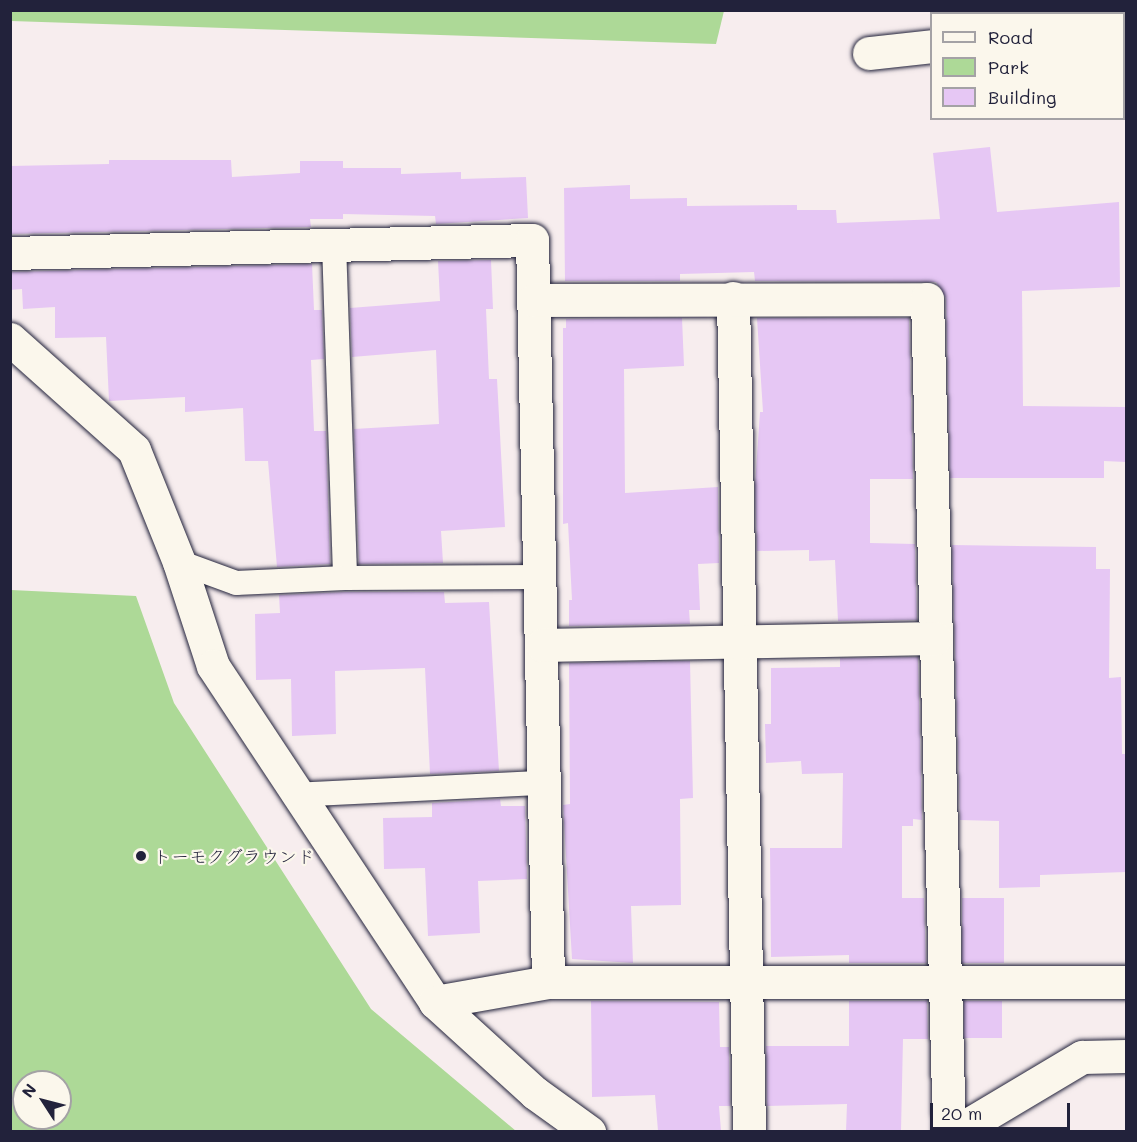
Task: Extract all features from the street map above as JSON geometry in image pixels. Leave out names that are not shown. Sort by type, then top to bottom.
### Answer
[{"type":"street","points":[[869,53],[930,46]]},
{"type":"street","points":[[10,253],[334,243],[532,240],[548,982]]},
{"type":"street","points":[[733,298],[749,1131]]},
{"type":"street","points":[[534,300],[927,299],[949,1131]]},
{"type":"street","points":[[10,339],[134,450],[179,562],[213,666],[294,795],[435,1002],[535,1093],[589,1131]]},
{"type":"street","points":[[542,645],[935,638]]},
{"type":"street","points":[[435,1002],[548,982],[946,981],[1099,985],[1126,982]]},
{"type":"street","points":[[957,1131],[1082,1058],[1126,1056]]},
{"type":"lane","points":[[334,243],[345,578]]},
{"type":"lane","points":[[179,562],[236,583],[345,578],[539,577]]},
{"type":"lane","points":[[294,795],[542,783]]},
{"type":"green space","points":[[11,10],[724,11],[716,44],[11,21]]},
{"type":"green space","name":"トーモクグラウンド","points":[[11,590],[136,596],[174,703],[371,1009],[516,1131],[11,1131]]},
{"type":"building","points":[[990,147],[997,212],[1119,202],[1120,287],[1022,291],[1023,406],[1126,407],[1126,462],[1104,461],[1104,478],[950,478],[946,298],[936,282],[755,281],[754,272],[680,274],[680,281],[565,281],[564,188],[630,185],[630,199],[687,198],[687,206],[797,205],[797,210],[836,210],[837,223],[940,219],[933,153]]},
{"type":"building","points":[[109,160],[231,160],[232,177],[300,173],[300,161],[343,161],[343,168],[401,168],[401,174],[461,172],[461,179],[526,177],[528,218],[436,224],[435,216],[343,214],[343,219],[310,219],[311,227],[10,234],[10,166],[109,164]]},
{"type":"building","points":[[491,260],[493,309],[486,309],[489,379],[497,379],[505,527],[441,531],[443,563],[359,564],[354,429],[439,424],[436,350],[352,357],[350,308],[440,301],[438,261]]},
{"type":"building","points":[[312,264],[314,310],[322,310],[324,359],[311,360],[314,431],[326,431],[330,564],[277,567],[268,461],[245,461],[243,408],[185,412],[185,397],[109,401],[106,337],[55,338],[55,307],[23,309],[22,289],[10,290],[10,272]]},
{"type":"building","points":[[682,318],[684,366],[624,369],[625,493],[718,487],[719,563],[698,564],[700,610],[689,610],[690,624],[569,626],[569,600],[572,600],[568,523],[563,524],[563,328],[566,328],[566,319]]},
{"type":"building","points":[[757,318],[909,318],[913,479],[870,479],[870,543],[915,544],[917,620],[838,621],[835,560],[809,561],[809,550],[757,551],[755,485],[760,412],[763,412]]},
{"type":"building","points":[[952,545],[1096,547],[1096,569],[1110,569],[1109,678],[1121,677],[1122,754],[1126,754],[1126,872],[1040,875],[1040,887],[999,888],[999,821],[960,820]]},
{"type":"building","points":[[444,592],[445,603],[489,602],[499,771],[430,774],[425,668],[335,671],[336,734],[292,736],[291,679],[256,680],[255,614],[280,613],[279,595]]},
{"type":"building","points":[[918,657],[922,820],[913,819],[913,826],[902,826],[902,898],[924,898],[926,963],[849,963],[849,955],[771,957],[770,848],[842,848],[843,773],[802,774],[801,761],[766,763],[765,724],[771,724],[771,668],[840,667],[840,658]]},
{"type":"building","points":[[690,661],[693,798],[680,799],[681,905],[631,906],[633,963],[572,959],[563,805],[570,804],[569,663]]},
{"type":"building","points":[[500,799],[501,806],[525,806],[527,879],[478,881],[480,933],[428,936],[425,868],[384,869],[383,818],[432,817],[432,803]]},
{"type":"building","points":[[962,898],[1004,898],[1004,963],[962,963]]},
{"type":"building","points":[[591,1001],[719,1002],[720,1047],[729,1047],[730,1106],[719,1106],[721,1131],[658,1131],[655,1095],[592,1097]]},
{"type":"building","points":[[849,1001],[927,1001],[928,1039],[903,1039],[901,1131],[846,1131],[847,1104],[767,1106],[766,1046],[849,1046]]},
{"type":"building","points":[[964,1001],[1002,1001],[1002,1038],[964,1038]]},
{"type":"place","name":"トーモクグラウンド","points":[[141,856]]}]
